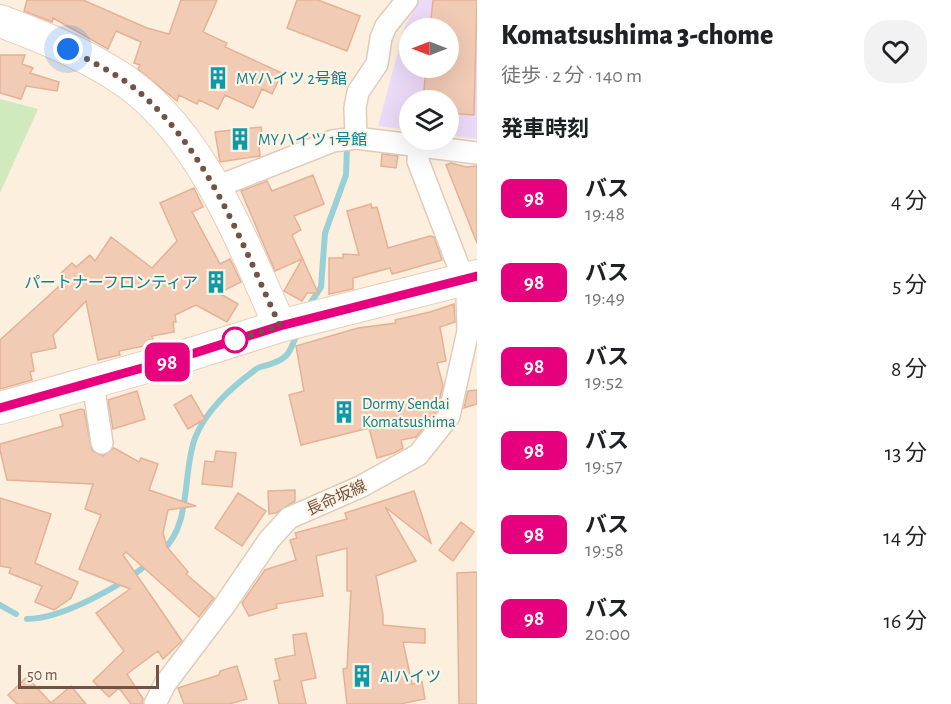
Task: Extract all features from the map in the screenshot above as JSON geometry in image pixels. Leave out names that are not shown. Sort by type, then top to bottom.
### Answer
[{"type":"street","points":[[356,138],[355,108],[358,92],[377,64],[381,38],[386,26],[406,0]]},
{"type":"street","points":[[0,21],[52,40],[117,76],[138,91],[158,110],[189,147],[230,216],[280,326]]},
{"type":"street","points":[[214,188],[333,141],[356,138],[399,144]]},
{"type":"street","name":"長命坂線","points":[[155,704],[165,684],[224,606],[268,540],[289,518],[360,487],[418,455],[449,416],[468,331],[467,295],[470,277],[418,161],[419,150]]},
{"type":"street","points":[[448,150],[477,153]]},
{"type":"street","points":[[0,408],[93,383],[280,326],[470,277]]},
{"type":"street","points":[[93,383],[102,443]]},
{"type":"shaded area","points":[[420,0],[477,0],[477,139],[459,136],[459,90],[399,90],[399,129],[378,126],[399,48],[399,78],[459,78],[459,18],[410,18]]},
{"type":"green space","points":[[0,99],[38,109],[0,193]]},
{"type":"building","points":[[27,0],[83,0],[147,28],[169,34],[181,0],[217,0],[203,32],[227,43],[225,47],[282,73],[272,94],[262,89],[253,108],[225,95],[218,109],[199,100],[197,104],[179,95],[177,101],[138,69],[140,65],[134,63],[141,42],[116,31],[108,49],[53,18],[52,22],[24,11]]},
{"type":"building","points":[[297,0],[318,0],[360,16],[347,51],[287,28]]},
{"type":"building","points":[[433,0],[477,0],[474,115],[459,114],[459,90],[424,90],[425,78],[459,78],[459,18],[431,18]]},
{"type":"building","points":[[0,55],[25,55],[22,64],[33,68],[30,73],[59,82],[57,91],[26,86],[21,99],[0,93]]},
{"type":"building","name":"MYハイツ 1号館","points":[[261,127],[264,145],[259,146],[260,156],[220,162],[215,132]]},
{"type":"building","points":[[382,154],[398,156],[396,168],[381,166]]},
{"type":"building","points":[[451,163],[466,167],[477,166],[477,243],[446,165]]},
{"type":"building","points":[[313,175],[324,204],[294,216],[301,230],[292,235],[318,293],[307,293],[302,301],[284,291],[302,259],[275,271],[241,191],[267,181],[272,191]]},
{"type":"building","points":[[194,188],[203,207],[192,212],[220,264],[230,259],[241,282],[219,293],[238,304],[227,322],[196,305],[175,315],[174,332],[152,336],[154,344],[119,351],[120,355],[98,360],[86,301],[53,335],[56,348],[31,353],[34,371],[30,372],[32,380],[0,389],[0,340],[67,279],[61,273],[72,263],[76,267],[90,255],[95,261],[111,237],[152,268],[177,241],[160,203]]},
{"type":"building","points":[[371,204],[372,208],[377,207],[388,248],[430,236],[434,237],[442,260],[392,274],[390,268],[353,278],[353,289],[329,294],[329,258],[343,258],[343,254],[359,255],[347,211]]},
{"type":"building","points":[[454,304],[455,322],[440,327],[446,361],[437,363],[443,385],[437,410],[416,437],[401,440],[403,448],[377,458],[369,428],[301,445],[289,395],[304,391],[296,346],[358,328],[396,323],[395,320]]},
{"type":"building","points":[[477,390],[477,404],[464,408],[468,391]]},
{"type":"building","points":[[137,391],[145,419],[113,429],[108,400]]},
{"type":"building","points":[[191,395],[205,419],[188,429],[174,405]]},
{"type":"building","points":[[84,410],[92,451],[103,456],[114,448],[139,462],[141,458],[158,464],[149,490],[196,506],[168,510],[163,533],[167,547],[188,572],[186,574],[214,598],[199,617],[126,552],[123,555],[182,641],[163,659],[158,651],[127,674],[143,699],[142,704],[131,704],[119,688],[109,697],[93,681],[124,651],[96,613],[130,589],[79,569],[101,515],[85,509],[93,484],[7,480],[0,450],[0,444],[63,426],[60,415]]},
{"type":"building","points":[[216,451],[236,453],[232,487],[202,484],[205,461],[214,462]]},
{"type":"building","points":[[295,490],[295,501],[276,513],[269,514],[268,491]]},
{"type":"building","points":[[414,491],[431,543],[385,507],[416,561],[376,576],[383,625],[425,629],[425,643],[403,642],[412,684],[422,682],[425,699],[400,704],[347,704],[343,669],[347,668],[351,591],[347,591],[347,548],[316,556],[323,596],[276,604],[277,608],[249,616],[242,603],[265,570],[296,560],[290,540],[297,538],[295,533],[347,519],[345,513]]},
{"type":"building","points":[[238,493],[266,511],[242,546],[215,528]]},
{"type":"building","points":[[0,498],[51,514],[35,563],[78,582],[71,598],[54,610],[35,602],[42,586],[9,573],[11,568],[0,566]]},
{"type":"building","points":[[461,522],[474,532],[453,561],[439,550]]},
{"type":"building","points":[[477,572],[477,704],[459,704],[457,573]]},
{"type":"building","points":[[306,633],[316,678],[301,681],[306,704],[279,704],[274,681],[280,680],[275,659],[295,655],[293,635]]},
{"type":"building","points":[[237,666],[247,699],[229,704],[184,704],[178,688],[219,675],[220,671]]},
{"type":"building","points":[[27,677],[51,703],[71,686],[86,704],[17,704],[8,695]]},
{"type":"waterway","points":[[308,307],[321,287],[325,233],[346,175],[347,147]]},
{"type":"waterway","points":[[162,551],[178,527],[185,498],[191,452],[195,438],[206,418],[228,392],[256,369],[284,357],[290,351],[297,334]]},
{"type":"waterway","points":[[27,619],[57,613],[92,599],[124,581],[150,562]]},
{"type":"waterway","points":[[0,605],[16,614]]},
{"type":"bus line","name":"98","points":[[0,408],[93,383],[280,326],[477,276]]},
{"type":"place","name":"MYハイツ 2号館","points":[[218,78]]},
{"type":"place","name":"MYハイツ 1号館","points":[[240,139]]},
{"type":"place","name":"パートナーフロンティア","points":[[216,282]]},
{"type":"place","name":"Dormy Sendai Komatsushima","points":[[344,412]]},
{"type":"place","name":"AIハイツ","points":[[362,676]]},
{"type":"route","points":[[68,49],[117,76],[138,91],[158,110],[189,147],[222,202],[280,326],[235,340]]}]
